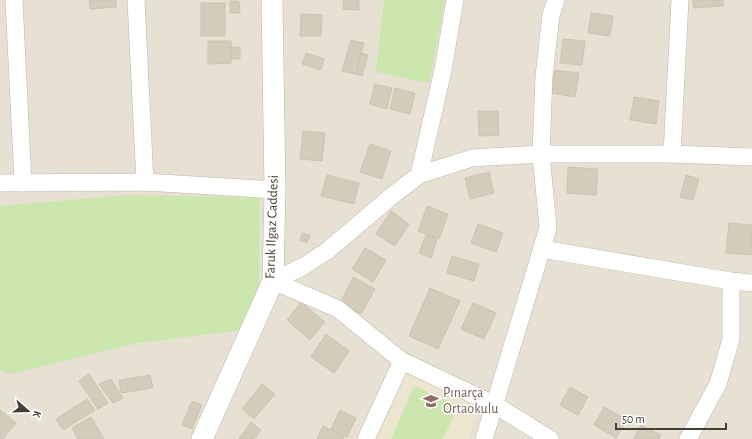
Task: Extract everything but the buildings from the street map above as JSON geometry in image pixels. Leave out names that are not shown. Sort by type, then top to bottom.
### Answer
[{"type":"street","points":[[14,0],[23,182]]},
{"type":"street","points":[[136,0],[145,182]]},
{"type":"street","name":"Faruk Ilgaz Caddesi","points":[[202,439],[273,281],[275,190],[272,0]]},
{"type":"street","points":[[419,174],[443,70],[455,0]]},
{"type":"street","points":[[484,439],[548,228],[541,154],[544,76],[551,15],[556,0]]},
{"type":"street","points":[[672,154],[680,0]]},
{"type":"street","points":[[273,281],[304,266],[327,251],[419,174],[472,158],[541,154],[672,154],[752,157]]},
{"type":"street","points":[[0,182],[145,182],[275,190]]},
{"type":"street","points":[[542,249],[731,281],[752,283]]},
{"type":"street","points":[[273,281],[338,309],[402,361],[495,405],[550,439]]},
{"type":"street","points":[[688,439],[718,384],[723,369],[731,338],[731,281]]},
{"type":"street","points":[[366,439],[402,361]]},
{"type":"shaded area","points":[[0,0],[752,0],[752,439],[0,439]]},
{"type":"shaded area","name":"Pınarça Ortaokulu","points":[[412,369],[469,395],[479,408],[469,439],[371,439],[401,373]]},
{"type":"green space","points":[[384,0],[445,0],[429,83],[376,72]]},
{"type":"green space","points":[[125,195],[259,197],[259,287],[242,330],[139,343],[9,374],[0,370],[0,206]]},
{"type":"green space","points":[[414,386],[458,406],[443,439],[391,439]]},
{"type":"place","name":"Pınarça Ortaokulu","points":[[431,401]]}]
